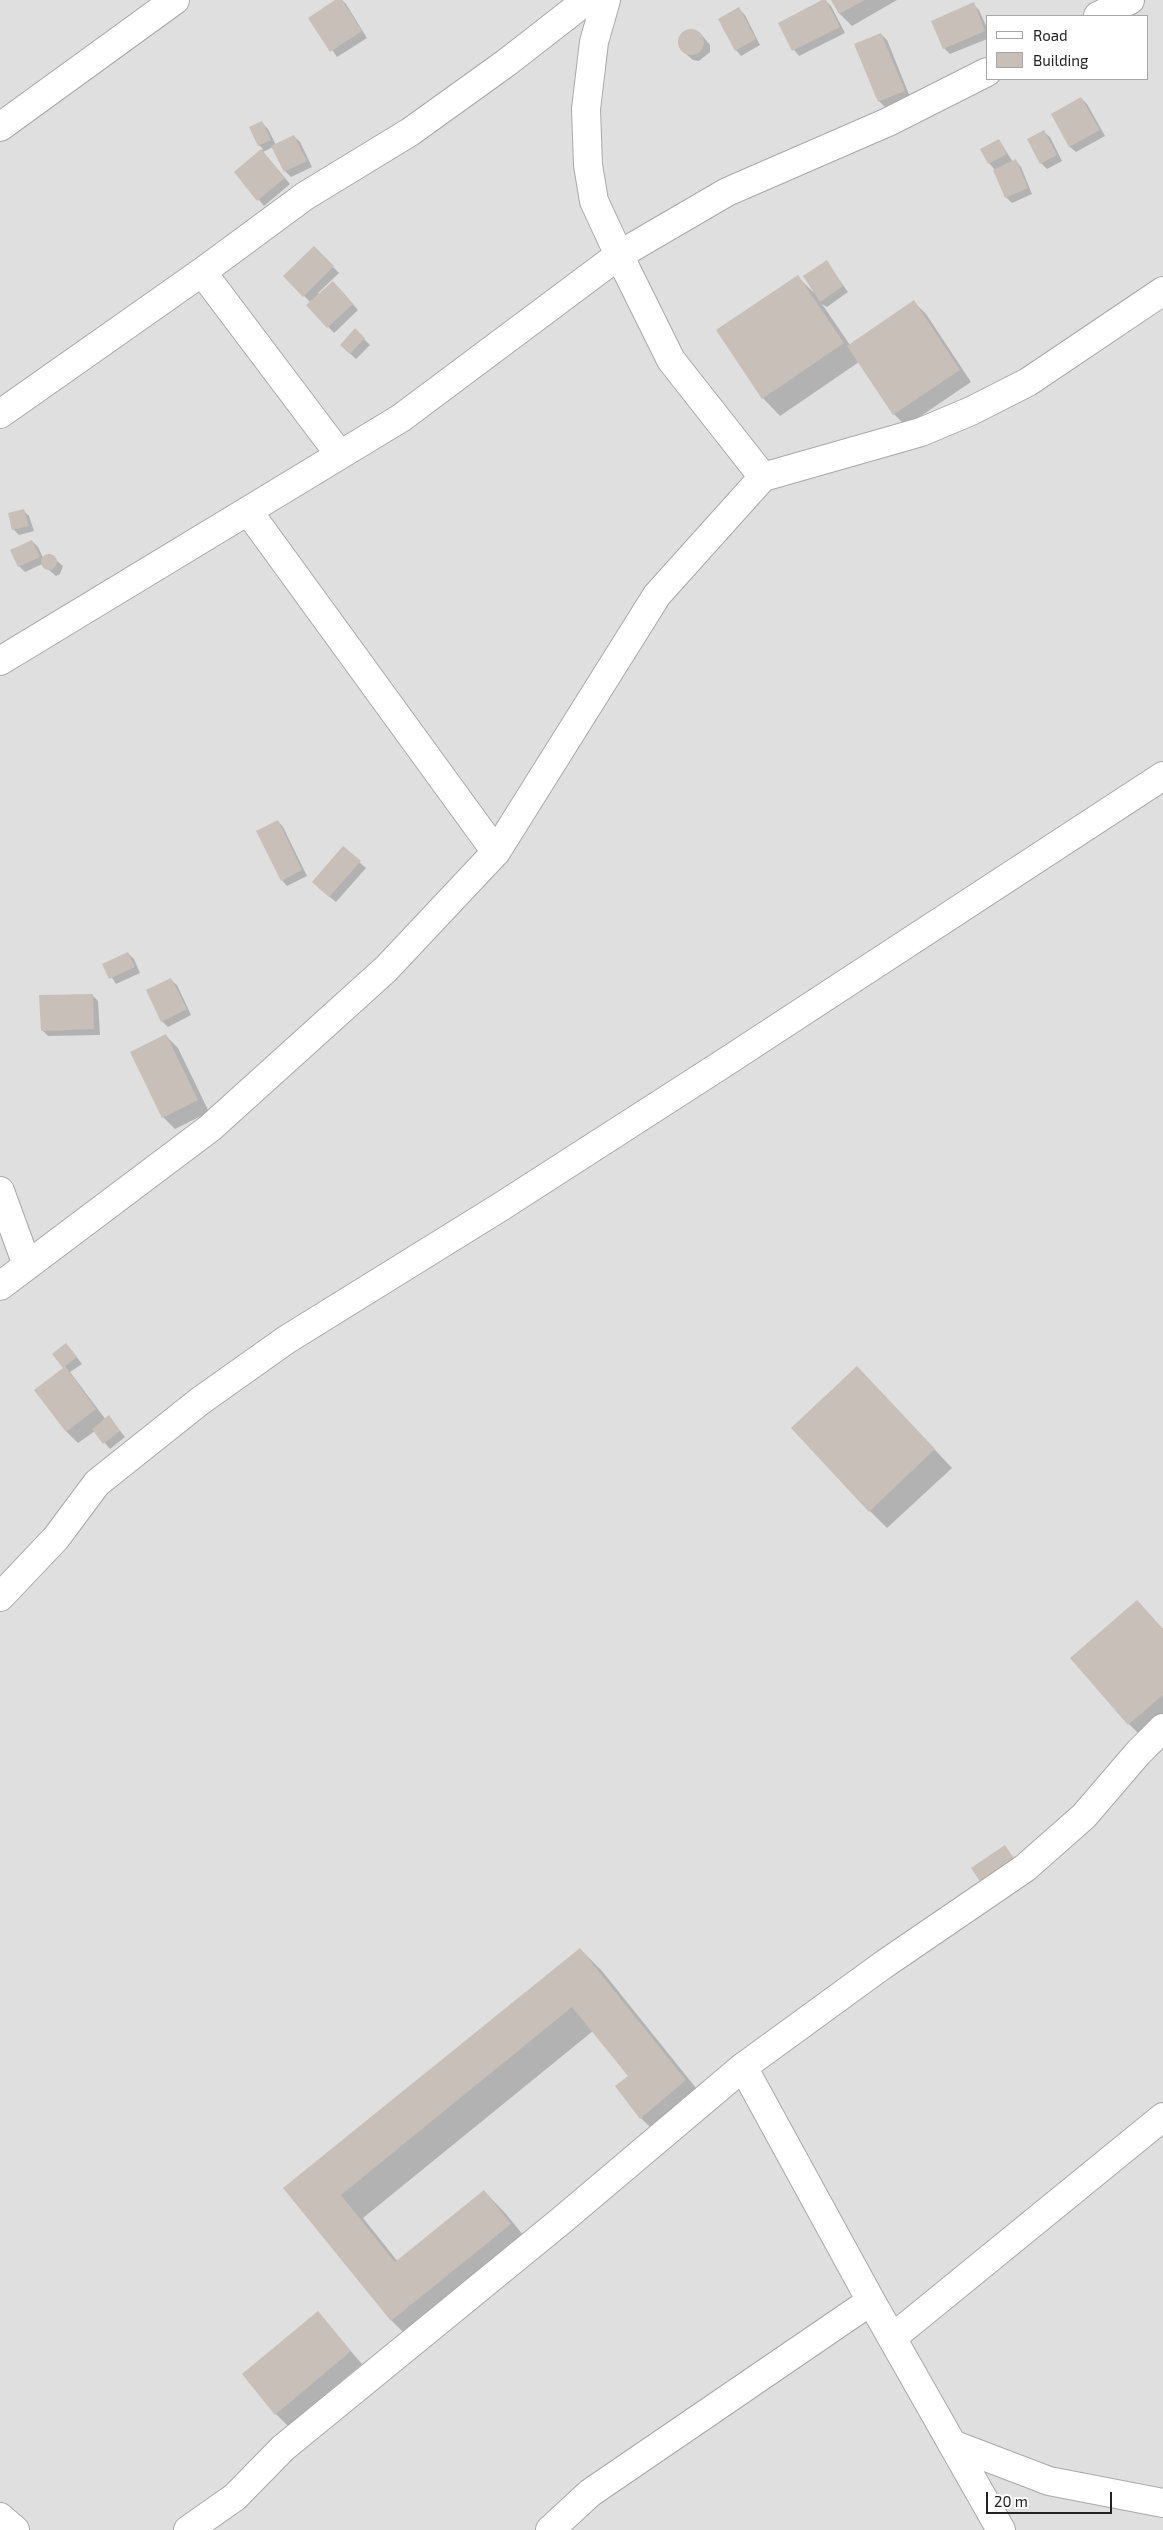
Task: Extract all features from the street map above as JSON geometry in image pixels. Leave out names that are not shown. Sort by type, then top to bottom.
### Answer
[{"type":"street","points":[[0,127],[175,0]]},
{"type":"street","points":[[0,414],[202,272],[305,196],[410,132],[506,63],[587,0]]},
{"type":"street","points":[[606,0],[594,42],[586,109],[588,165],[594,201],[671,360],[763,477]]},
{"type":"street","points":[[1100,15],[1130,0]]},
{"type":"street","points":[[0,661],[401,418],[620,255],[727,192],[888,122],[986,73]]},
{"type":"street","points":[[202,272],[340,455]]},
{"type":"street","points":[[0,1286],[210,1128],[386,969],[496,852],[657,595],[763,477],[921,432],[971,411],[1028,382],[1163,291]]},
{"type":"street","points":[[248,511],[496,852]]},
{"type":"street","points":[[0,1597],[56,1538],[97,1483],[200,1401],[286,1340],[502,1206],[689,1086],[1163,776]]},
{"type":"street","points":[[0,1192],[27,1265]]},
{"type":"street","points":[[188,2530],[235,2497],[283,2448],[562,2220],[743,2067],[883,1965],[1025,1868],[1084,1816],[1138,1753],[1163,1728]]},
{"type":"street","points":[[743,2067],[892,2338],[1001,2530]]},
{"type":"street","points":[[892,2338],[1163,2117]]},
{"type":"street","points":[[550,2530],[590,2493],[871,2300]]},
{"type":"street","points":[[952,2444],[1049,2481],[1163,2503]]},
{"type":"street","points":[[0,2517],[15,2530]]},
{"type":"shaded area","points":[[0,0],[1163,0],[1163,2530],[0,2530]]},
{"type":"building","points":[[335,0],[342,0],[362,31],[330,52],[308,18]]},
{"type":"building","points":[[822,0],[826,0],[840,27],[792,51],[778,23]]},
{"type":"building","points":[[831,0],[865,0],[839,14]]},
{"type":"building","points":[[974,2],[985,31],[943,49],[931,21]]},
{"type":"building","points":[[739,7],[756,39],[735,51],[718,19]]},
{"type":"building","points":[[691,29],[700,33],[704,42],[700,51],[691,55],[682,51],[678,42],[682,33]]},
{"type":"building","points":[[881,33],[905,91],[878,102],[854,44]]},
{"type":"building","points":[[1081,97],[1100,130],[1069,147],[1051,114]]},
{"type":"building","points":[[262,121],[271,140],[258,146],[249,127]]},
{"type":"building","points":[[1044,130],[1057,155],[1040,164],[1027,139]]},
{"type":"building","points":[[294,135],[307,161],[284,172],[271,146]]},
{"type":"building","points":[[999,139],[1007,154],[988,164],[980,149]]},
{"type":"building","points":[[261,149],[285,178],[257,201],[234,172]]},
{"type":"building","points":[[1016,159],[1028,188],[1005,198],[993,170]]},
{"type":"building","points":[[314,246],[334,266],[303,297],[283,276]]},
{"type":"building","points":[[827,260],[843,286],[820,302],[803,276]]},
{"type":"building","points":[[798,275],[844,343],[762,399],[716,330]]},
{"type":"building","points":[[333,281],[353,304],[327,328],[306,305]]},
{"type":"building","points":[[914,300],[960,370],[893,415],[847,346]]},
{"type":"building","points":[[355,328],[365,338],[350,354],[340,345]]},
{"type":"building","points":[[24,509],[29,526],[12,530],[8,513]]},
{"type":"building","points":[[32,540],[40,557],[18,567],[10,550]]},
{"type":"building","points":[[46,554],[52,554],[57,559],[55,568],[46,570],[41,565],[41,559]]},
{"type":"building","points":[[278,820],[302,870],[281,881],[256,831]]},
{"type":"building","points":[[343,846],[361,861],[329,897],[312,882]]},
{"type":"building","points":[[128,952],[135,967],[109,979],[102,964]]},
{"type":"building","points":[[171,978],[187,1009],[161,1022],[146,990]]},
{"type":"building","points":[[93,994],[94,1029],[41,1031],[39,995]]},
{"type":"building","points":[[166,1034],[198,1100],[162,1118],[130,1052]]},
{"type":"building","points":[[66,1343],[77,1357],[65,1366],[96,1409],[66,1432],[34,1390],[63,1368],[52,1354]]},
{"type":"building","points":[[857,1366],[935,1449],[869,1512],[791,1428]]},
{"type":"building","points":[[109,1415],[120,1431],[103,1444],[92,1429]]},
{"type":"building","points":[[1137,1600],[1163,1629],[1163,1695],[1128,1725],[1070,1658]]},
{"type":"building","points":[[1005,1845],[1021,1869],[988,1893],[971,1868]]},
{"type":"building","points":[[580,1948],[686,2080],[640,2119],[615,2086],[628,2076],[572,2007],[341,2195],[395,2262],[484,2190],[511,2224],[391,2321],[283,2188]]},
{"type":"building","points":[[318,2311],[351,2351],[275,2415],[242,2374]]}]
